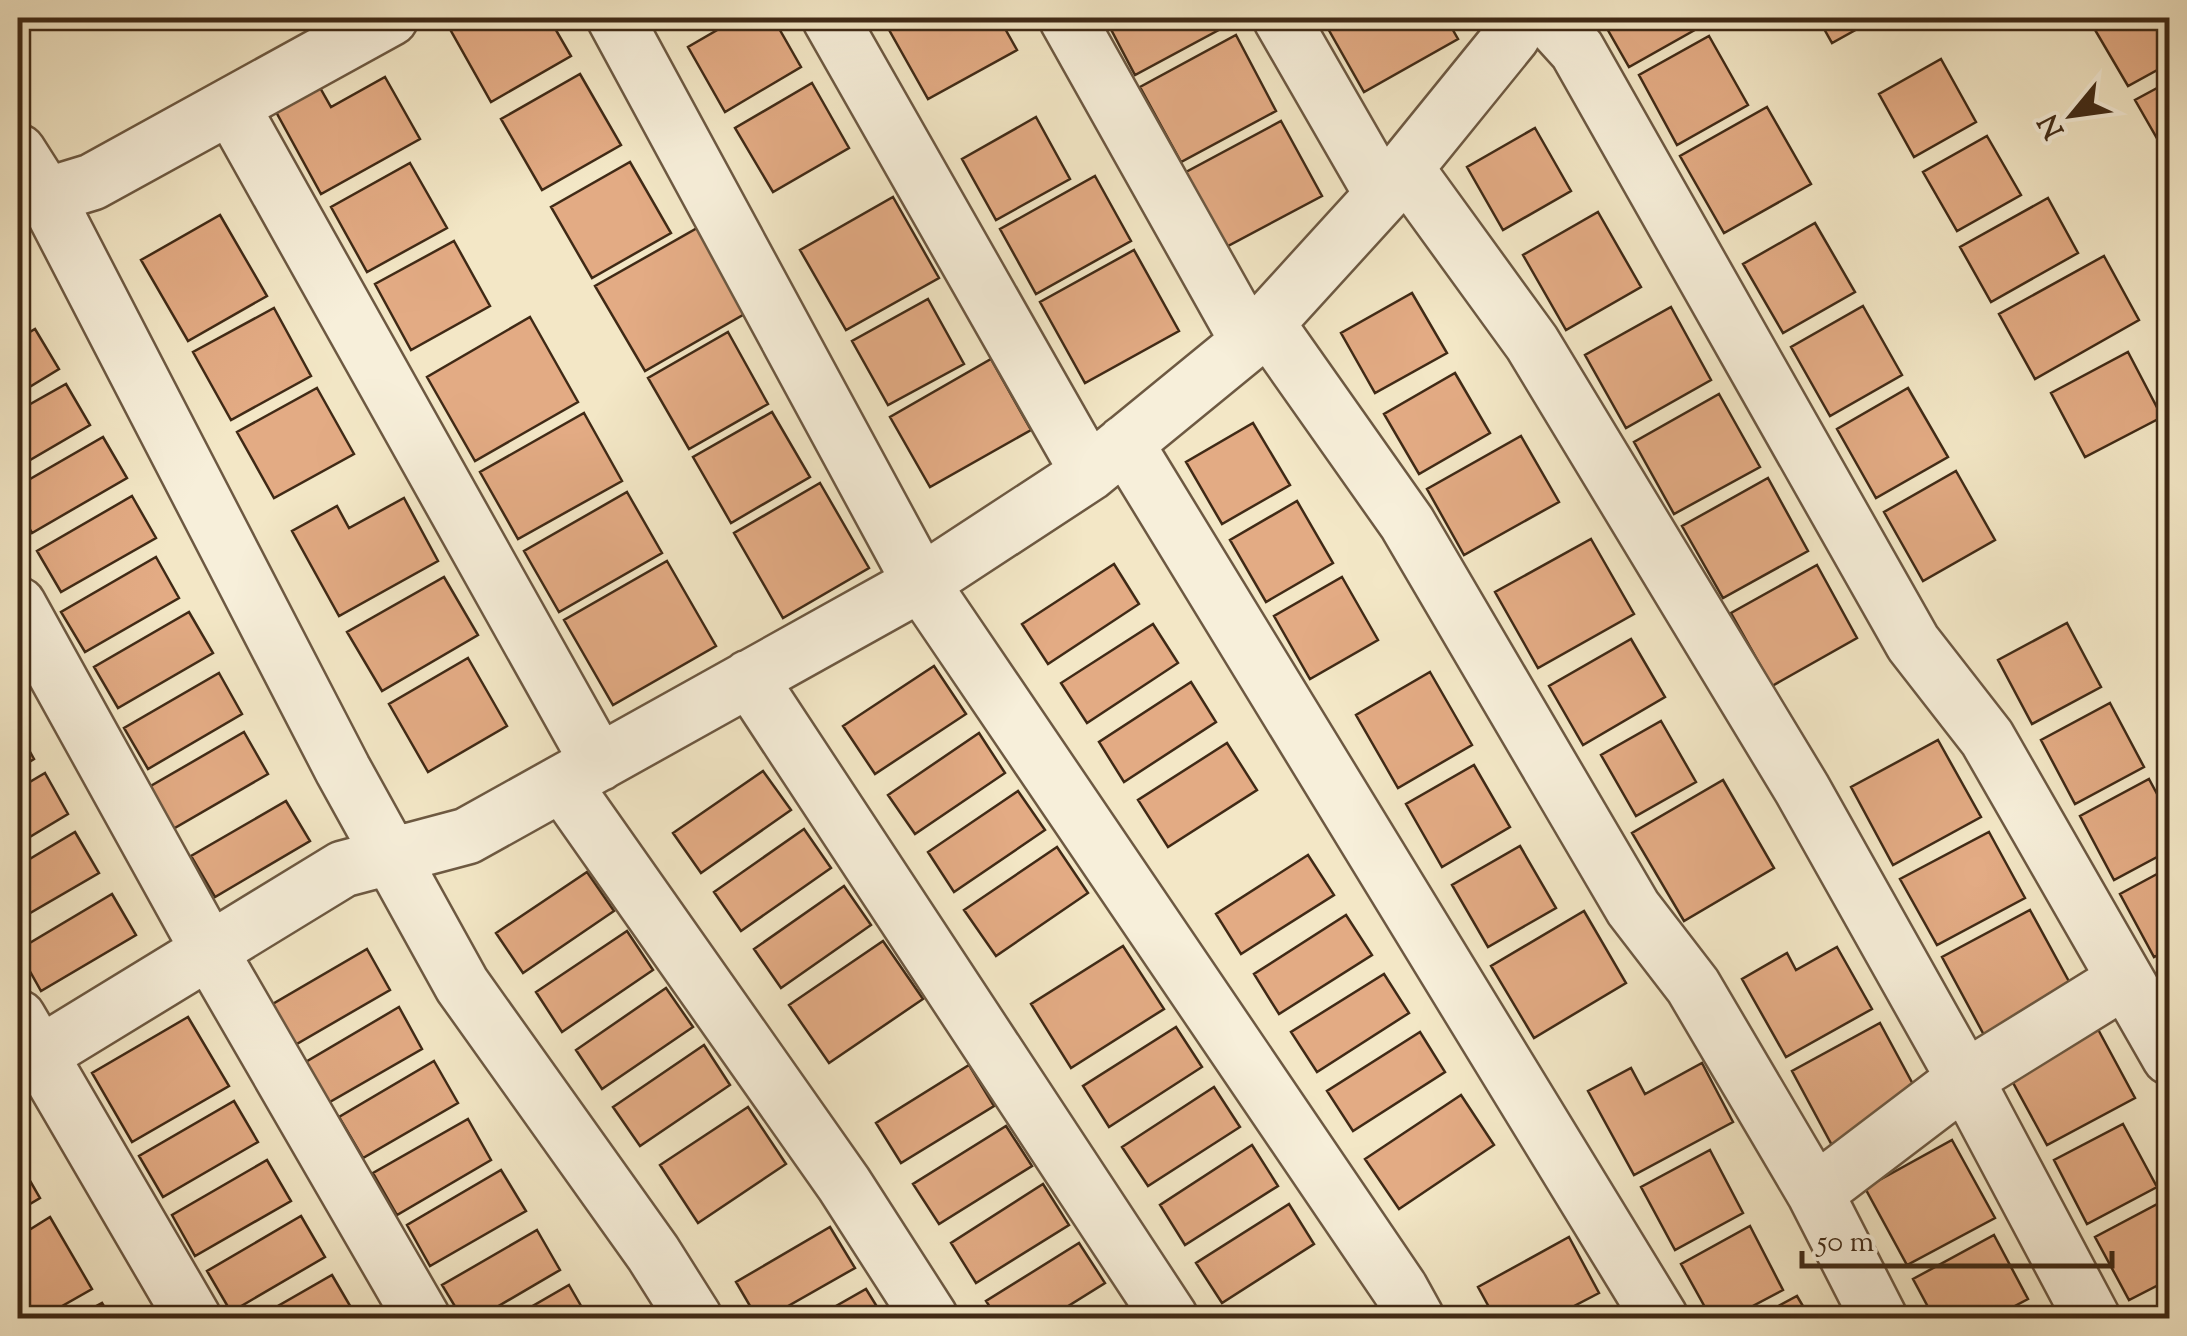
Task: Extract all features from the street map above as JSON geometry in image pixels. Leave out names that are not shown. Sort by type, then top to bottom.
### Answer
[{"type":"lane","points":[[32,174],[92,182],[390,18]]},
{"type":"lane","points":[[615,18],[920,582],[1416,1318]]},
{"type":"lane","points":[[830,18],[1107,458],[1660,1318]]},
{"type":"lane","points":[[1067,18],[1258,332],[1406,523],[1633,908],[1693,986],[1815,1193],[1879,1318]]},
{"type":"lane","points":[[1281,18],[1394,182],[1532,343],[1802,788],[1965,1079],[2092,1318]]},
{"type":"lane","points":[[193,1318],[28,1036],[209,950],[342,869],[468,836],[920,582],[1107,458],[1258,332],[1394,182],[1519,22],[1577,50],[1912,643],[1987,738],[2170,1057]]},
{"type":"lane","points":[[231,106],[580,773],[930,1318]]},
{"type":"lane","points":[[32,174],[390,858],[462,985],[653,1252],[694,1318]]},
{"type":"lane","points":[[18,606],[209,950],[422,1318]]},
{"type":"lane","points":[[749,678],[1170,1318]]},
{"type":"lane","points":[[1815,1193],[1965,1079],[2126,980]]},
{"type":"building","points":[[455,18],[549,18],[571,56],[491,102],[446,22]]},
{"type":"building","points":[[671,18],[698,18],[677,29]]},
{"type":"building","points":[[738,18],[773,18],[801,67],[725,112],[688,47]]},
{"type":"building","points":[[906,18],[999,18],[1017,50],[928,99],[888,28]]},
{"type":"building","points":[[1105,18],[1224,18],[1228,25],[1135,75]]},
{"type":"building","points":[[1322,18],[1446,18],[1458,39],[1364,92]]},
{"type":"building","points":[[1601,18],[1716,18],[1629,67]]},
{"type":"building","points":[[1818,18],[1877,18],[1832,43]]},
{"type":"building","points":[[2088,18],[2170,18],[2170,63],[2128,86]]},
{"type":"building","points":[[1236,35],[1276,111],[1181,162],[1140,87]]},
{"type":"building","points":[[1709,36],[1748,105],[1677,145],[1639,75]]},
{"type":"building","points":[[1941,59],[1976,122],[1914,157],[1879,94]]},
{"type":"building","points":[[580,74],[621,145],[542,190],[501,119]]},
{"type":"building","points":[[385,77],[420,139],[321,194],[275,110],[319,86],[331,107]]},
{"type":"building","points":[[2170,81],[2170,161],[2135,100]]},
{"type":"building","points":[[812,83],[849,148],[773,192],[735,128]]},
{"type":"building","points":[[1767,107],[1811,184],[1724,233],[1680,156]]},
{"type":"building","points":[[1036,117],[1070,179],[996,220],[962,159]]},
{"type":"building","points":[[1281,121],[1322,196],[1226,247],[1186,172]]},
{"type":"building","points":[[1535,128],[1571,191],[1503,230],[1467,167]]},
{"type":"building","points":[[1987,136],[2021,195],[1957,231],[1923,172]]},
{"type":"building","points":[[630,162],[671,233],[592,278],[551,207]]},
{"type":"building","points":[[410,163],[447,228],[367,272],[331,207]]},
{"type":"building","points":[[1095,176],[1131,241],[1036,294],[1000,229]]},
{"type":"building","points":[[893,197],[939,278],[846,330],[800,250]]},
{"type":"building","points":[[2048,198],[2078,253],[1991,302],[1960,247]]},
{"type":"building","points":[[1598,212],[1641,287],[1566,330],[1523,255]]},
{"type":"building","points":[[220,215],[267,296],[188,341],[141,260]]},
{"type":"building","points":[[1815,223],[1855,292],[1783,333],[1743,264]]},
{"type":"building","points":[[699,227],[748,312],[645,371],[595,286]]},
{"type":"building","points":[[454,241],[490,306],[411,350],[375,284]]},
{"type":"building","points":[[1134,250],[1179,331],[1085,383],[1040,302]]},
{"type":"building","points":[[2104,256],[2139,320],[2035,379],[1999,314]]},
{"type":"building","points":[[1412,293],[1447,353],[1375,393],[1341,333]]},
{"type":"building","points":[[928,299],[964,364],[888,405],[852,341]]},
{"type":"building","points":[[1863,306],[1902,375],[1830,416],[1791,347]]},
{"type":"building","points":[[1671,307],[1711,380],[1626,428],[1585,355]]},
{"type":"building","points":[[274,308],[311,376],[231,420],[193,352]]},
{"type":"building","points":[[530,317],[578,402],[475,461],[427,377]]},
{"type":"building","points":[[35,329],[59,369],[18,394],[18,339]]},
{"type":"building","points":[[728,332],[768,404],[689,449],[648,378]]},
{"type":"building","points":[[2128,352],[2162,417],[2085,457],[2051,393]]},
{"type":"building","points":[[991,359],[1031,430],[930,487],[890,417]]},
{"type":"building","points":[[1455,373],[1490,433],[1419,474],[1384,414]]},
{"type":"building","points":[[66,384],[90,425],[18,467],[18,411]]},
{"type":"building","points":[[317,388],[354,454],[274,498],[237,432]]},
{"type":"building","points":[[1908,388],[1948,457],[1876,498],[1837,429]]},
{"type":"building","points":[[1719,394],[1760,467],[1674,514],[1634,442]]},
{"type":"building","points":[[772,412],[810,477],[731,523],[693,457]]},
{"type":"building","points":[[584,413],[622,481],[518,539],[480,472]]},
{"type":"building","points":[[1253,423],[1290,485],[1222,524],[1186,462]]},
{"type":"building","points":[[1521,436],[1559,502],[1464,555],[1427,489]]},
{"type":"building","points":[[103,437],[127,478],[32,533],[18,508],[18,486]]},
{"type":"building","points":[[1956,471],[1995,540],[1923,581],[1884,512]]},
{"type":"building","points":[[1768,478],[1808,551],[1723,598],[1682,526]]},
{"type":"building","points":[[820,483],[869,568],[783,618],[734,533]]},
{"type":"building","points":[[627,492],[662,553],[559,612],[524,551]]},
{"type":"building","points":[[132,496],[156,538],[61,592],[37,551]]},
{"type":"building","points":[[404,498],[438,561],[339,616],[292,531],[337,506],[349,528]]},
{"type":"building","points":[[1297,501],[1333,563],[1266,602],[1230,540]]},
{"type":"building","points":[[1591,539],[1634,614],[1538,668],[1495,592]]},
{"type":"building","points":[[156,557],[179,598],[85,652],[61,612]]},
{"type":"building","points":[[667,561],[716,646],[613,705],[564,620]]},
{"type":"building","points":[[1114,564],[1139,604],[1048,664],[1022,624]]},
{"type":"building","points":[[1817,565],[1857,638],[1772,686],[1731,613]]},
{"type":"building","points":[[444,577],[478,635],[382,691],[347,632]]},
{"type":"building","points":[[1342,577],[1378,640],[1310,679],[1274,616]]},
{"type":"building","points":[[189,612],[213,653],[118,708],[94,667]]},
{"type":"building","points":[[2067,623],[2101,687],[2032,724],[1998,660]]},
{"type":"building","points":[[1153,624],[1178,663],[1087,723],[1061,683]]},
{"type":"building","points":[[1631,639],[1665,697],[1583,745],[1549,686]]},
{"type":"building","points":[[468,658],[507,726],[428,772],[389,704]]},
{"type":"building","points":[[934,666],[966,714],[875,774],[843,726]]},
{"type":"building","points":[[1430,672],[1472,745],[1398,788],[1356,715]]},
{"type":"building","points":[[219,673],[242,714],[148,769],[124,728]]},
{"type":"building","points":[[1191,682],[1216,722],[1124,782],[1099,742]]},
{"type":"building","points":[[2110,703],[2144,767],[2075,804],[2041,740]]},
{"type":"building","points":[[1661,721],[1696,782],[1636,816],[1601,755]]},
{"type":"building","points":[[18,730],[34,759],[18,769]]},
{"type":"building","points":[[244,732],[268,774],[173,829],[149,787]]},
{"type":"building","points":[[979,733],[1005,773],[915,834],[888,795]]},
{"type":"building","points":[[1938,740],[1981,817],[1893,865],[1851,787]]},
{"type":"building","points":[[1227,743],[1257,790],[1168,847],[1138,800]]},
{"type":"building","points":[[1474,765],[1510,827],[1442,867],[1406,804]]},
{"type":"building","points":[[763,771],[791,810],[701,873],[673,833]]},
{"type":"building","points":[[45,773],[68,814],[18,844],[18,789]]},
{"type":"building","points":[[2149,779],[2170,818],[2170,850],[2114,880],[2080,816]]},
{"type":"building","points":[[1723,780],[1774,868],[1684,921],[1632,833]]},
{"type":"building","points":[[1018,791],[1045,830],[954,892],[928,852]]},
{"type":"building","points":[[286,801],[310,841],[215,897],[191,856]]},
{"type":"building","points":[[804,829],[831,868],[741,931],[714,892]]},
{"type":"building","points":[[75,832],[99,873],[18,920],[18,866]]},
{"type":"building","points":[[1989,832],[2025,898],[1937,945],[1900,879]]},
{"type":"building","points":[[1520,846],[1556,908],[1488,947],[1452,885]]},
{"type":"building","points":[[1057,847],[1088,893],[996,956],[964,910]]},
{"type":"building","points":[[1308,855],[1334,895],[1241,954],[1216,914]]},
{"type":"building","points":[[2170,867],[2170,949],[2154,957],[2120,894]]},
{"type":"building","points":[[587,872],[614,911],[523,973],[496,933]]},
{"type":"building","points":[[844,886],[871,925],[781,988],[754,949]]},
{"type":"building","points":[[112,894],[136,935],[41,991],[18,950]]},
{"type":"building","points":[[2030,910],[2072,987],[1984,1035],[1942,957]]},
{"type":"building","points":[[1584,911],[1626,983],[1534,1038],[1491,966]]},
{"type":"building","points":[[1346,915],[1372,955],[1279,1014],[1254,974]]},
{"type":"building","points":[[627,931],[653,970],[562,1032],[536,992]]},
{"type":"building","points":[[883,941],[923,999],[829,1063],[789,1005]]},
{"type":"building","points":[[1123,946],[1164,1009],[1071,1068],[1031,1004]]},
{"type":"building","points":[[1837,947],[1872,1009],[1786,1057],[1742,979],[1787,953],[1796,970]]},
{"type":"building","points":[[367,949],[390,990],[295,1045],[271,1005]]},
{"type":"building","points":[[1384,974],[1409,1013],[1317,1072],[1291,1032]]},
{"type":"building","points":[[666,988],[693,1027],[602,1089],[576,1050]]},
{"type":"building","points":[[399,1007],[422,1049],[328,1103],[304,1063]]},
{"type":"building","points":[[188,1017],[229,1086],[132,1142],[92,1073]]},
{"type":"building","points":[[2093,1020],[2135,1098],[2047,1145],[2005,1068]]},
{"type":"building","points":[[1880,1023],[1922,1101],[1834,1149],[1792,1071]]},
{"type":"building","points":[[1176,1027],[1202,1067],[1109,1127],[1083,1086]]},
{"type":"building","points":[[1420,1032],[1445,1072],[1353,1131],[1327,1091]]},
{"type":"building","points":[[704,1045],[730,1085],[640,1146],[613,1107]]},
{"type":"building","points":[[434,1061],[458,1103],[363,1158],[339,1117]]},
{"type":"building","points":[[1702,1063],[1733,1122],[1634,1175],[1588,1091],[1631,1068],[1645,1094]]},
{"type":"building","points":[[969,1065],[994,1106],[901,1163],[876,1123]]},
{"type":"building","points":[[1214,1087],[1240,1127],[1148,1186],[1122,1147]]},
{"type":"building","points":[[1461,1095],[1494,1145],[1399,1209],[1365,1159]]},
{"type":"building","points":[[234,1101],[258,1142],[163,1197],[139,1156]]},
{"type":"building","points":[[748,1107],[786,1164],[698,1223],[660,1165]]},
{"type":"building","points":[[468,1119],[491,1160],[397,1215],[373,1173]]},
{"type":"building","points":[[2123,1124],[2157,1187],[2087,1224],[2054,1160]]},
{"type":"building","points":[[1006,1126],[1032,1166],[939,1224],[913,1184]]},
{"type":"building","points":[[1952,1140],[1995,1218],[1907,1265],[1865,1188]]},
{"type":"building","points":[[1252,1145],[1278,1186],[1185,1245],[1160,1205]]},
{"type":"building","points":[[1710,1150],[1743,1213],[1675,1250],[1641,1187]]},
{"type":"building","points":[[18,1160],[40,1198],[18,1211]]},
{"type":"building","points":[[267,1160],[291,1201],[195,1256],[172,1215]]},
{"type":"building","points":[[501,1170],[526,1211],[430,1266],[407,1225]]},
{"type":"building","points":[[1043,1184],[1069,1225],[976,1283],[951,1243]]},
{"type":"building","points":[[2165,1200],[2170,1209],[2170,1279],[2129,1300],[2095,1237]]},
{"type":"building","points":[[1289,1204],[1314,1244],[1222,1303],[1196,1263]]},
{"type":"building","points":[[301,1216],[325,1257],[231,1312],[207,1271]]},
{"type":"building","points":[[50,1217],[92,1289],[41,1318],[18,1318],[18,1237]]},
{"type":"building","points":[[1750,1226],[1783,1290],[1730,1318],[1711,1318],[1681,1264]]},
{"type":"building","points":[[830,1227],[855,1268],[767,1318],[757,1318],[736,1282]]},
{"type":"building","points":[[537,1230],[560,1270],[478,1318],[462,1318],[442,1285]]},
{"type":"building","points":[[1994,1235],[2028,1299],[1992,1318],[1934,1318],[1913,1279]]},
{"type":"building","points":[[1569,1237],[1599,1293],[1551,1318],[1495,1318],[1478,1287]]},
{"type":"building","points":[[1079,1243],[1105,1283],[1049,1318],[997,1318],[986,1301]]},
{"type":"building","points":[[332,1275],[356,1316],[257,1318]]},
{"type":"building","points":[[569,1285],[588,1318],[512,1318]]},
{"type":"building","points":[[866,1289],[884,1318],[815,1318]]},
{"type":"building","points":[[1797,1296],[1810,1318],[1756,1318]]},
{"type":"building","points":[[2170,1301],[2170,1318],[2137,1318]]},
{"type":"building","points":[[102,1303],[111,1318],[74,1318]]},
{"type":"building","points":[[1128,1305],[1137,1318],[1108,1318]]}]
